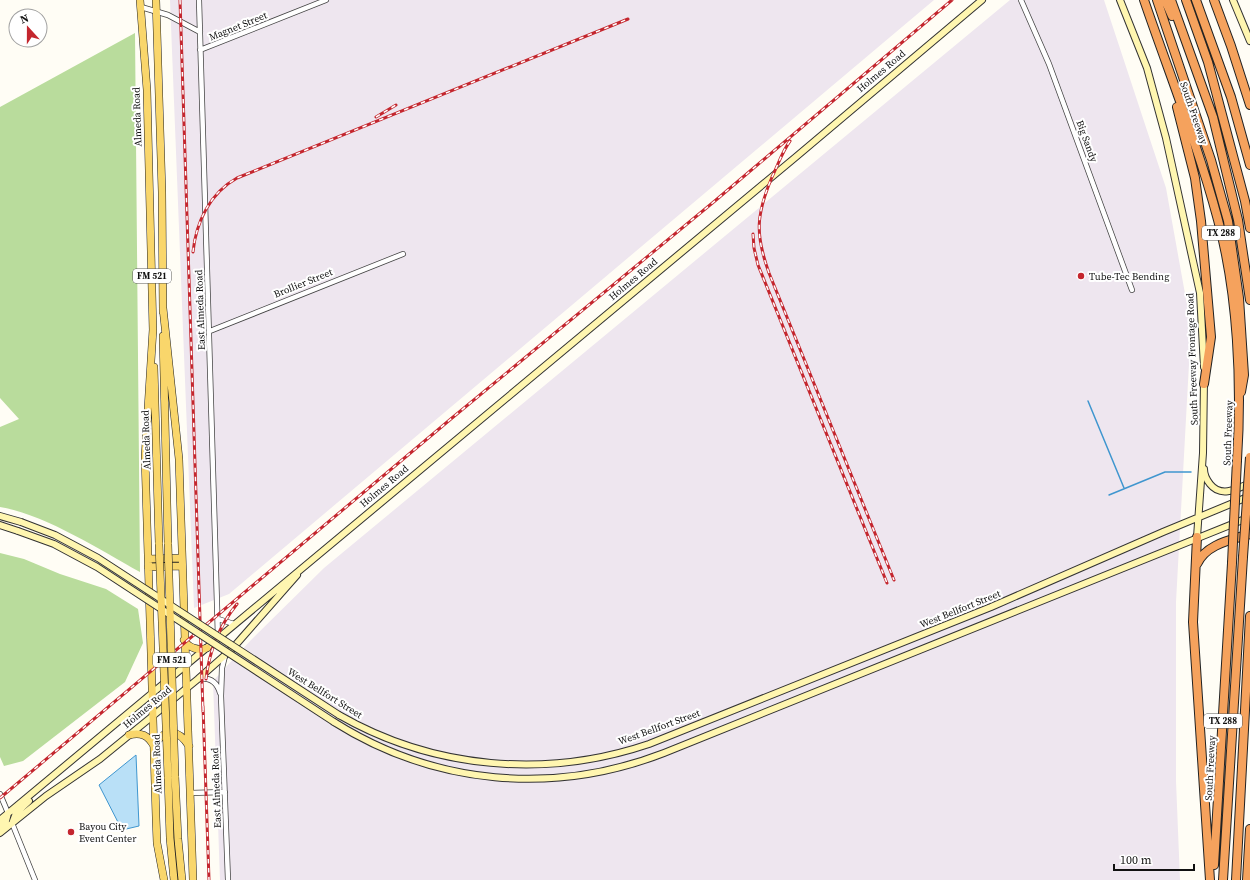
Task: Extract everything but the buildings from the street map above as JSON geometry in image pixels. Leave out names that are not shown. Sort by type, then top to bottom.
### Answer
[{"type":"highway","name":"South Freeway","points":[[1144,0],[1193,137],[1218,221],[1232,297],[1239,404],[1232,563],[1212,880]]},
{"type":"highway","points":[[1157,0],[1211,160],[1228,221],[1239,298],[1244,375],[1239,404]]},
{"type":"highway","points":[[1165,0],[1213,117]]},
{"type":"highway","points":[[1172,0],[1213,117],[1238,220],[1250,300]]},
{"type":"highway","points":[[1180,0],[1218,104]]},
{"type":"highway","points":[[1186,0],[1208,62],[1245,201],[1250,228]]},
{"type":"highway","points":[[1196,0],[1231,97],[1250,165]]},
{"type":"highway","points":[[1214,0],[1250,105]]},
{"type":"highway","points":[[1231,46],[1250,85]]},
{"type":"highway","points":[[1168,70],[1195,178],[1201,221],[1211,337],[1204,384]]},
{"type":"highway","points":[[1222,880],[1250,457]]},
{"type":"highway","points":[[1195,570],[1200,558],[1213,547],[1250,534]]},
{"type":"highway","points":[[1198,537],[1193,622],[1212,880]]},
{"type":"highway","points":[[1236,880],[1250,616]]},
{"type":"highway","points":[[1247,880],[1250,829]]},
{"type":"main road","name":"Almeda Road","points":[[156,0],[162,192],[168,544],[178,833],[182,880]]},
{"type":"main road","name":"Holmes Road","points":[[0,820],[218,640],[234,624],[982,0]]},
{"type":"main road","name":"Holmes Road","points":[[969,11],[986,0]]},
{"type":"main road","name":"South Freeway Frontage Road","points":[[1120,0],[1147,68],[1166,138],[1200,293],[1204,384],[1203,462],[1198,517],[1198,537]]},
{"type":"main road","points":[[1233,0],[1250,41]]},
{"type":"main road","name":"Almeda Road","points":[[140,4],[147,97],[159,544],[170,838],[174,880]]},
{"type":"main road","points":[[163,308],[177,437],[193,880]]},
{"type":"main road","points":[[153,329],[145,436],[157,838],[164,880]]},
{"type":"main road","points":[[1203,462],[1204,474],[1213,488],[1226,492],[1250,483]]},
{"type":"main road","name":"West Bellfort Street","points":[[0,516],[55,535],[98,558],[339,715],[381,736],[435,754],[483,763],[545,765],[590,760],[636,748],[991,607],[1250,496]]},
{"type":"main road","name":"West Bellfort Street","points":[[0,525],[54,544],[97,567],[334,722],[389,751],[444,770],[496,778],[546,778],[593,773],[649,758],[1250,517]]},
{"type":"main road","points":[[148,559],[182,558]]},
{"type":"main road","name":"Holmes Road","points":[[0,833],[46,796],[96,762],[198,679],[226,654],[310,562]]},
{"type":"main road","points":[[148,567],[182,566]]},
{"type":"main road","points":[[1078,570],[1083,583]]},
{"type":"main road","points":[[184,640],[188,646],[193,648],[201,650],[207,648]]},
{"type":"main road","points":[[828,672],[832,685]]},
{"type":"main road","points":[[154,746],[159,736],[170,732],[179,734],[189,746]]},
{"type":"main road","points":[[129,735],[143,734],[149,738],[154,746]]},
{"type":"main road","points":[[545,765],[546,778]]},
{"type":"main road","points":[[12,823],[16,813],[33,798],[33,793]]},
{"type":"main road","points":[[0,827],[6,821],[8,813]]},
{"type":"street","name":"East Almeda Road","points":[[199,0],[218,640]]},
{"type":"street","name":"Magnet Street","points":[[200,50],[326,0]]},
{"type":"street","name":"Big Sandy","points":[[1021,0],[1049,64],[1132,290]]},
{"type":"street","name":"Magnet Street","points":[[140,4],[156,12],[168,15],[200,32]]},
{"type":"street","name":"Brollier Street","points":[[210,331],[403,254]]},
{"type":"street","points":[[218,619],[234,624]]},
{"type":"street","name":"East Almeda Road","points":[[226,654],[222,664],[221,696],[228,880]]},
{"type":"street","name":"East Almeda Road","points":[[198,679],[209,679],[214,681],[221,696]]},
{"type":"street","points":[[190,793],[225,792]]},
{"type":"street","points":[[0,794],[8,813]]},
{"type":"street","points":[[12,823],[35,880]]},
{"type":"shaded area","points":[[170,0],[934,0],[229,594],[194,608]]},
{"type":"shaded area","points":[[1010,0],[1104,0],[1166,188],[1191,327],[1176,602],[1176,781],[1180,880],[220,880],[213,681],[251,640],[324,568]]},
{"type":"green space","points":[[135,33],[140,572],[53,525],[35,517],[0,507],[0,427],[19,419],[0,398],[0,107]]},
{"type":"green space","points":[[0,553],[24,559],[60,574],[106,589],[138,609],[143,643],[125,682],[23,761],[4,766],[0,757]]},
{"type":"water","points":[[136,755],[139,826],[122,830],[99,785]]},
{"type":"waterway","points":[[1088,401],[1124,488]]},
{"type":"waterway","points":[[1109,495],[1165,472],[1191,472]]},
{"type":"railway","points":[[180,0],[203,712]]},
{"type":"railway","points":[[0,798],[452,418],[716,200],[952,0]]},
{"type":"railway","points":[[193,252],[197,230],[206,209],[219,192],[227,184],[237,178],[628,19]]},
{"type":"railway","points":[[376,117],[396,105]]},
{"type":"railway","points":[[790,141],[782,154],[763,203],[759,225],[761,247],[769,273],[894,580]]},
{"type":"railway","points":[[753,234],[754,248],[758,265],[887,583]]},
{"type":"railway","points":[[206,679],[207,669],[216,639],[225,621],[237,604]]},
{"type":"railway","points":[[203,706],[209,880]]},
{"type":"place","name":"Tube-Tec Bending","points":[[1081,276]]},
{"type":"place","name":"Bayou City Event Center","points":[[71,832]]}]
